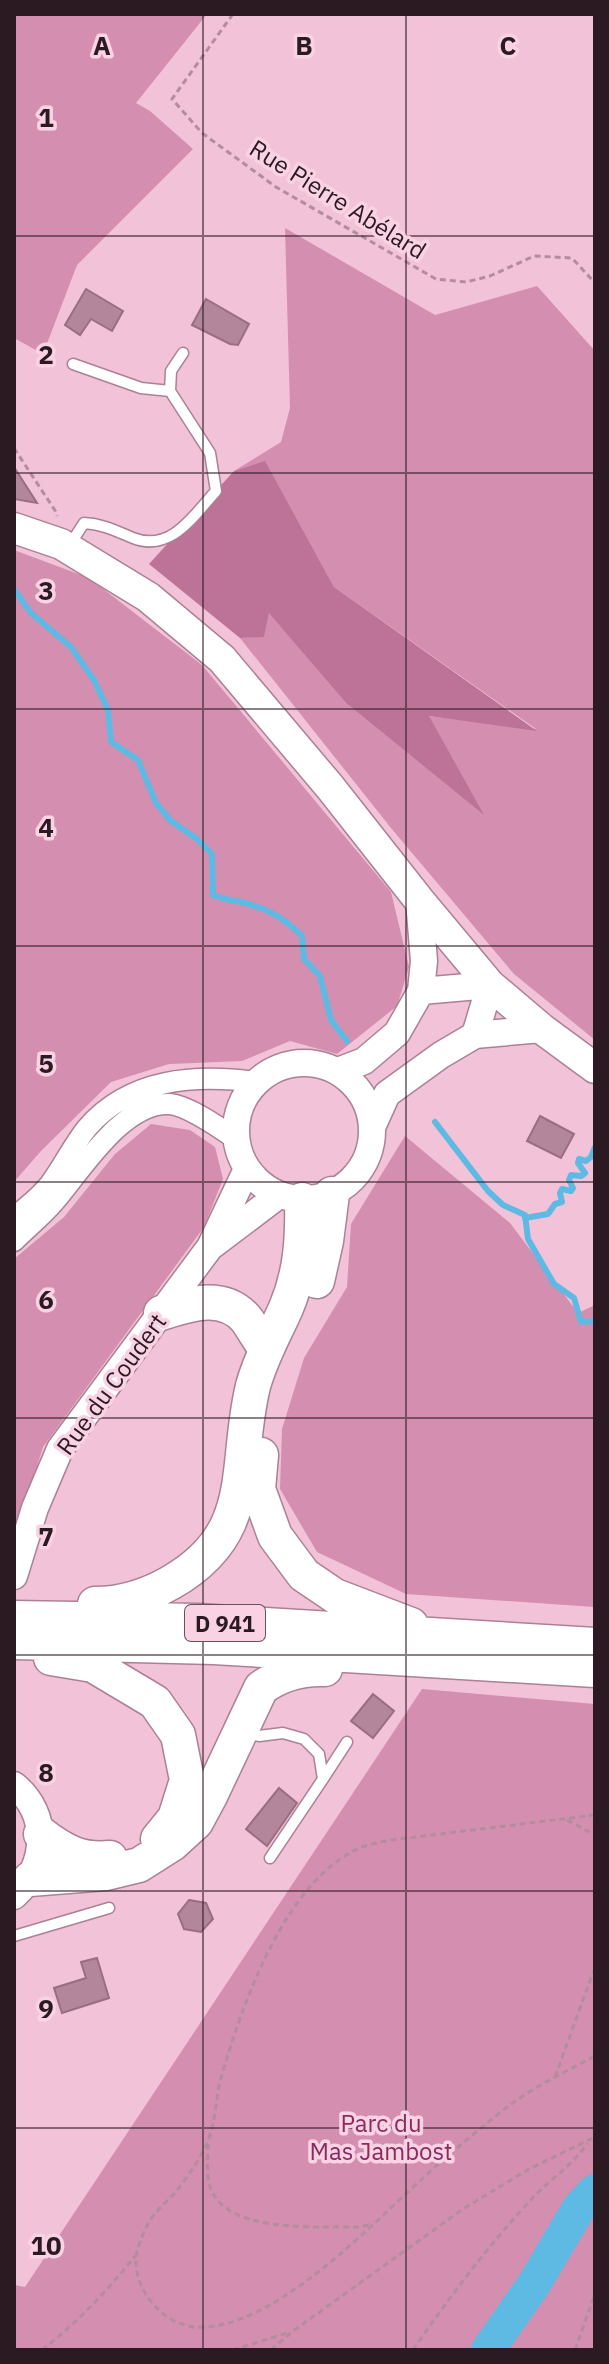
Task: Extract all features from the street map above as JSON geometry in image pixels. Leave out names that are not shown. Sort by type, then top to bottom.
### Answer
[{"type":"highway","points":[[14,1603],[112,1604],[139,1597],[190,1571],[227,1531],[239,1491],[253,1387],[265,1348],[287,1306],[298,1270],[303,1239],[304,1197]]},
{"type":"highway","points":[[304,1197],[326,1241],[307,1308],[278,1365],[264,1430],[258,1489],[275,1536],[304,1575],[335,1596],[442,1649]]},
{"type":"highway","points":[[161,1313],[194,1303],[221,1303],[245,1318],[265,1348]]},
{"type":"highway","name":"D 941","points":[[14,1618],[199,1621],[595,1670]]},
{"type":"highway","points":[[14,1643],[44,1657],[93,1665],[155,1702],[178,1735],[187,1780],[175,1818],[160,1838],[132,1854],[106,1859],[83,1858],[64,1851],[41,1834]]},
{"type":"highway","name":"D 941","points":[[14,1643],[442,1649],[595,1645]]},
{"type":"highway","points":[[22,1887],[139,1865],[172,1844],[196,1822],[261,1688],[274,1678],[309,1668],[394,1672],[442,1649]]},
{"type":"main road","points":[[14,528],[64,546],[148,597],[222,659],[490,985],[595,1068]]},
{"type":"street","points":[[338,1071],[364,1061],[397,1033],[421,991],[424,961],[419,900]]},
{"type":"street","points":[[421,991],[490,985],[475,1035]]},
{"type":"street","points":[[373,1125],[387,1094],[475,1035],[542,1029]]},
{"type":"street","points":[[295,1063],[317,1064],[338,1071],[355,1085],[367,1103],[373,1125],[372,1146],[364,1166],[350,1183],[304,1197],[261,1184],[239,1155],[237,1118],[243,1099],[256,1082],[274,1070],[295,1063]]},
{"type":"street","points":[[14,1218],[48,1186],[87,1128],[117,1100],[162,1083],[218,1077],[256,1082]]},
{"type":"street","points":[[14,1241],[53,1204],[125,1120],[146,1108],[170,1104],[204,1117],[236,1139]]},
{"type":"street","name":"Rue du Coudert","points":[[14,1576],[35,1508],[60,1449],[210,1247],[247,1169]]},
{"type":"street","name":"Rue du Coudert","points":[[210,1247],[304,1197]]},
{"type":"street","points":[[14,1785],[24,1792],[36,1812],[41,1834],[39,1857],[22,1887]]},
{"type":"lane","points":[[64,546],[84,523],[101,524],[138,540],[160,541],[175,535],[216,491],[210,453],[170,391],[171,371],[183,353]]},
{"type":"lane","points":[[73,364],[141,388],[170,391]]},
{"type":"lane","points":[[241,1732],[259,1736],[283,1733],[304,1739],[319,1754],[323,1779]]},
{"type":"lane","points":[[270,1858],[347,1742]]},
{"type":"lane","points":[[14,1936],[109,1908]]},
{"type":"path","name":"Rue Pierre Abélard","points":[[233,14],[172,99],[202,133],[276,187],[436,279],[466,282],[490,276],[534,256],[572,258],[595,283]]},
{"type":"path","points":[[14,448],[56,512],[64,546]]},
{"type":"path","points":[[371,2225],[276,2225],[248,2219],[228,2210],[216,2198],[209,2183],[208,2141],[220,2081],[246,2000],[273,1939],[301,1899],[329,1867],[361,1847],[391,1840],[595,1815]]},
{"type":"path","points":[[565,1819],[595,1835]]},
{"type":"path","points":[[555,2077],[595,1967]]},
{"type":"path","points":[[135,2256],[136,2273],[155,2308],[193,2327],[226,2323],[262,2309],[333,2261],[445,2157],[510,2104],[595,2056]]},
{"type":"path","points":[[271,2350],[463,2209],[529,2169],[595,2137]]},
{"type":"path","points":[[413,2350],[443,2305],[489,2248],[530,2200],[578,2157],[590,2140]]},
{"type":"path","points":[[42,2350],[73,2326],[107,2292],[135,2256],[151,2218],[174,2194],[208,2141]]},
{"type":"path","points":[[575,2350],[595,2294]]},
{"type":"path","points":[[233,2350],[293,2331]]},
{"type":"green space","points":[[14,14],[207,14],[136,103],[150,111],[193,149],[77,265],[43,354],[14,338]]},
{"type":"green space","points":[[285,228],[435,315],[537,286],[595,351],[595,1040],[514,974],[391,828],[240,638],[264,636],[269,612],[346,703],[482,813],[428,716],[536,729],[334,587],[265,462],[234,471],[281,442],[290,408]]},
{"type":"green space","points":[[14,550],[89,578],[202,665],[391,892],[409,967],[397,1006],[337,1054],[290,1041],[242,1061],[169,1064],[111,1082],[14,1182]]},
{"type":"green space","points":[[151,1124],[190,1130],[215,1147],[223,1179],[204,1227],[43,1447],[14,1539],[14,1259],[64,1217],[115,1154]]},
{"type":"green space","points":[[405,1136],[510,1223],[578,1313],[595,1305],[595,1607],[406,1594],[317,1552],[280,1489],[282,1429],[304,1358],[347,1287],[351,1224]]},
{"type":"green space","name":"Parc du Mas Jambost","points":[[422,1689],[595,1704],[595,2350],[14,2350],[14,2285],[25,2287]]},
{"type":"shaded area","points":[[265,461],[334,587],[537,731],[429,716],[484,815],[346,703],[269,613],[264,637],[240,638],[149,564],[234,471]]},
{"type":"building","points":[[86,289],[123,311],[112,331],[91,319],[80,335],[65,325]]},
{"type":"building","points":[[206,299],[249,324],[238,345],[192,325]]},
{"type":"building","points":[[14,467],[37,503],[14,499]]},
{"type":"building","points":[[540,1116],[574,1134],[561,1158],[527,1141]]},
{"type":"building","points":[[373,1694],[394,1711],[373,1738],[351,1721]]},
{"type":"building","points":[[279,1788],[297,1803],[267,1846],[246,1829]]},
{"type":"building","points":[[189,1900],[206,1903],[213,1919],[201,1932],[184,1929],[178,1914]]},
{"type":"building","points":[[97,1958],[109,1998],[62,2013],[54,1988],[86,1978],[81,1962]]},
{"type":"waterway","points":[[14,589],[31,613],[71,647],[94,680],[108,710],[111,742],[138,760],[156,803],[171,821],[212,854],[213,895],[254,905],[283,920],[302,936],[304,959],[320,976],[331,1020],[347,1041]]},
{"type":"waterway","points":[[435,1122],[488,1191],[503,1205],[525,1215],[528,1239],[554,1284],[574,1298],[581,1322],[595,1321]]},
{"type":"waterway","points":[[525,1218],[548,1214],[555,1204],[562,1202],[562,1189],[571,1191],[573,1188],[569,1180],[571,1175],[581,1176],[585,1173],[578,1163],[579,1159],[586,1161],[595,1147]]},
{"type":"waterway","points":[[488,2350],[534,2284],[579,2208],[595,2191]]}]
